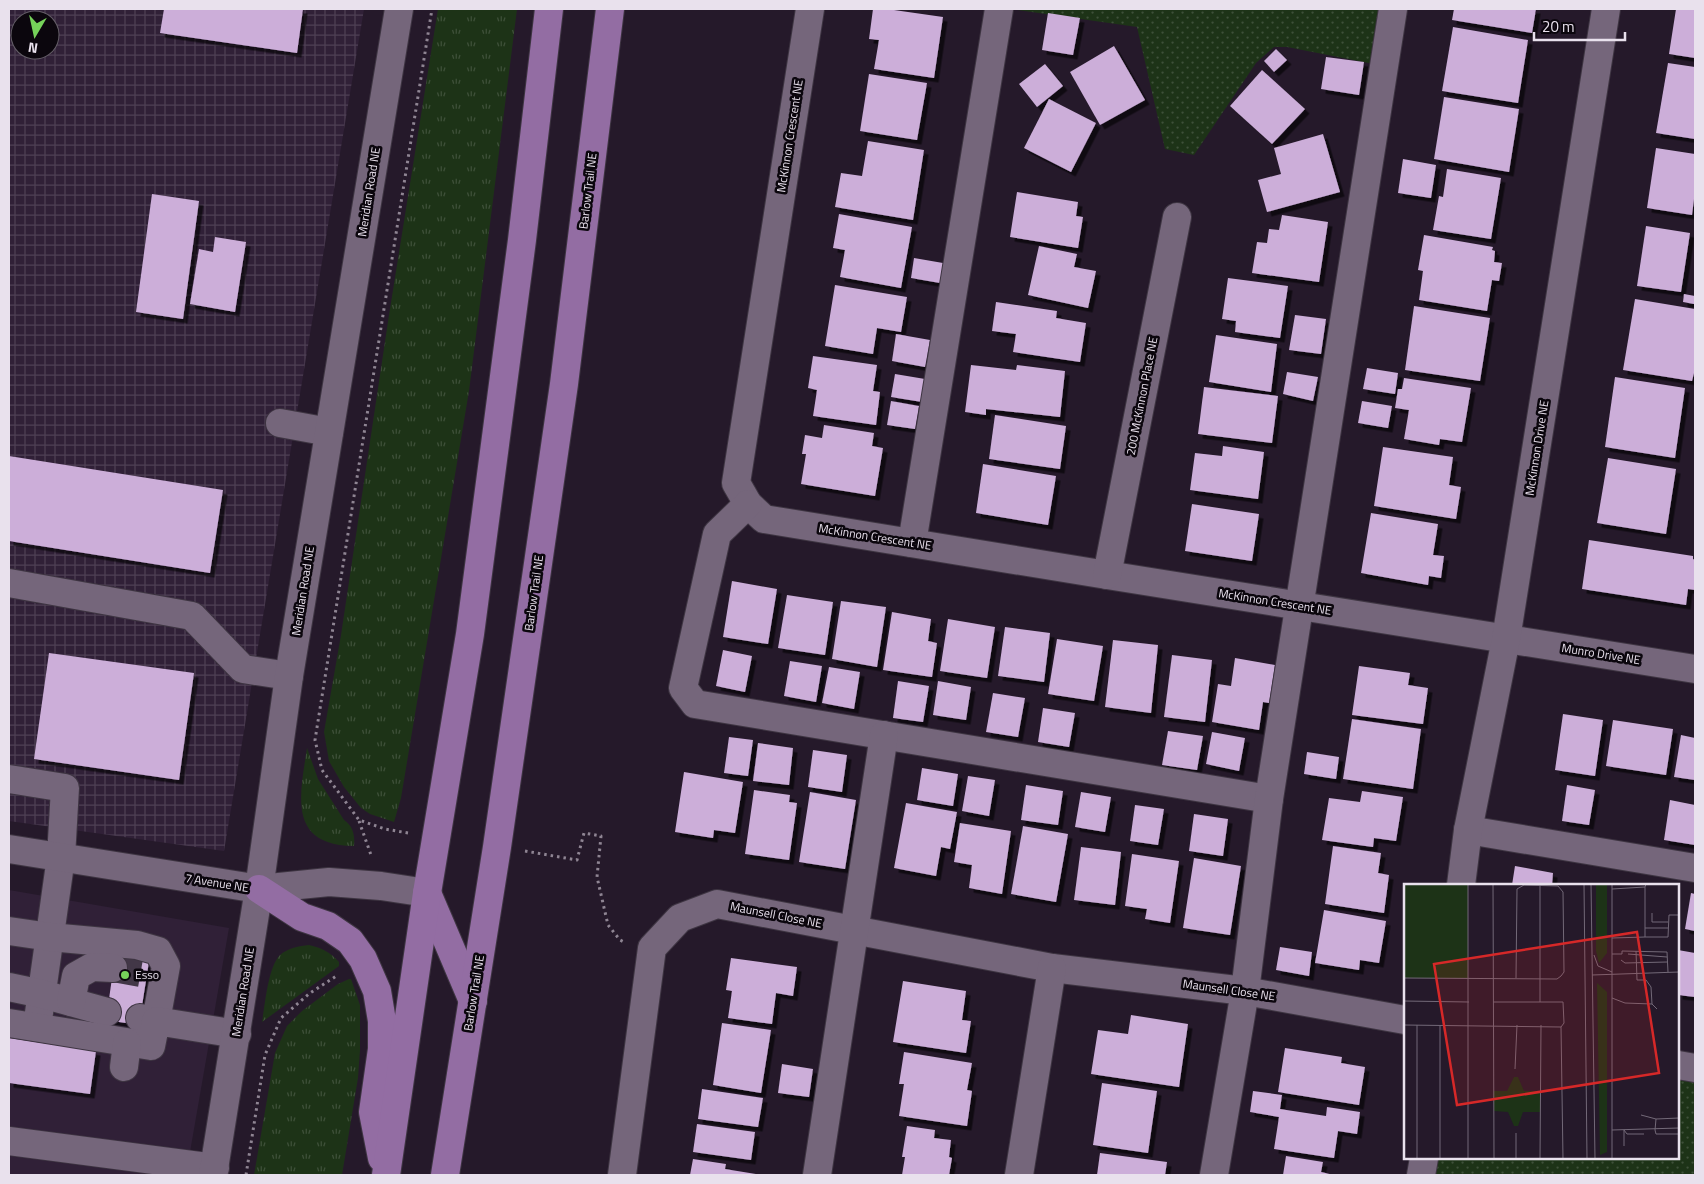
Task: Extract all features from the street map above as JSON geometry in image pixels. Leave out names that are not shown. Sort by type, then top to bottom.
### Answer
[{"type":"main road","points":[[386,1175],[427,893],[471,625],[522,240],[549,9]]},
{"type":"main road","name":"Barlow Trail NE","points":[[445,1175],[473,1001],[564,384],[610,9]]},
{"type":"main road","points":[[259,889],[302,917],[328,926],[350,941],[363,959],[377,991],[382,1021],[382,1049],[373,1112],[386,1175]]},
{"type":"main road","points":[[427,893],[473,1001]]},
{"type":"street","name":"Meridian Road NE","points":[[214,1172],[259,889],[289,676],[399,9]]},
{"type":"street","name":"McKinnon Crescent NE","points":[[810,9],[736,483],[748,504],[764,518],[1506,639]]},
{"type":"street","points":[[912,543],[999,9]]},
{"type":"street","points":[[1214,1175],[1245,991],[1269,799],[1393,9]]},
{"type":"street","name":"McKinnon Drive NE","points":[[1461,884],[1468,830],[1506,639],[1606,9]]},
{"type":"street","name":"200 McKinnon Place NE","points":[[1106,575],[1176,217]]},
{"type":"street","points":[[280,424],[329,432]]},
{"type":"street","points":[[748,504],[717,534],[683,688],[694,704],[1269,799]]},
{"type":"street","points":[[9,583],[192,616],[243,669],[289,676]]},
{"type":"street","name":"Munro Drive NE","points":[[1506,639],[1695,669]]},
{"type":"street","points":[[817,1175],[884,735]]},
{"type":"street","points":[[9,779],[65,788],[61,857],[36,1027]]},
{"type":"street","points":[[1468,830],[1695,868]]},
{"type":"street","name":"7 Avenue NE","points":[[9,849],[259,889],[329,882],[381,886],[427,893]]},
{"type":"street","name":"Maunsell Close NE","points":[[652,948],[680,918],[717,904],[1052,968],[1245,991],[1404,1020]]},
{"type":"street","points":[[9,931],[137,946],[158,951],[166,966],[155,975],[148,1019],[150,1046],[126,1055],[36,1027],[9,1023]]},
{"type":"street","points":[[622,1175],[652,948]]},
{"type":"street","points":[[71,1002],[76,976],[92,967],[113,968]]},
{"type":"street","points":[[1019,1175],[1052,968]]},
{"type":"street","points":[[9,987],[107,1012]]},
{"type":"street","points":[[148,1019],[237,1034]]},
{"type":"street","points":[[1679,1065],[1695,1068]]},
{"type":"street","points":[[9,1141],[214,1172]]},
{"type":"street","points":[[1421,1175],[1424,1159]]},
{"type":"path","points":[[381,886],[359,820],[322,770],[315,740],[432,9]]},
{"type":"path","points":[[359,820],[385,829],[437,838]]},
{"type":"path","points":[[496,847],[577,860],[584,833],[601,836],[597,878],[608,925],[620,940],[637,946],[652,948]]},
{"type":"path","points":[[246,1175],[266,1055],[281,1018],[310,993],[363,959]]},
{"type":"shaded area","points":[[9,9],[364,9],[224,851],[9,821]]},
{"type":"shaded area","points":[[9,890],[229,928],[186,1175],[9,1175]]},
{"type":"green space","points":[[438,9],[517,9],[469,391],[401,798],[394,822],[370,814],[361,808],[344,787],[329,761],[324,732],[341,635],[389,315]]},
{"type":"green space","points":[[1011,9],[1393,9],[1384,66],[1287,47],[1274,47],[1256,63],[1194,155],[1165,149],[1137,27]]},
{"type":"green space","points":[[307,748],[318,779],[351,828],[354,835],[354,846],[332,843],[317,837],[308,827],[303,814],[301,799]]},
{"type":"green space","points":[[309,945],[329,953],[339,962],[339,966],[262,1022],[268,987],[276,961],[286,951]]},
{"type":"green space","points":[[351,979],[360,1005],[360,1050],[358,1078],[342,1175],[254,1175],[275,1053],[287,1026],[302,1011],[338,984]]},
{"type":"green space","points":[[1679,1065],[1695,1068],[1695,1175],[1421,1175],[1424,1159],[1679,1159]]},
{"type":"building","points":[[164,9],[303,9],[297,53],[160,33]]},
{"type":"building","points":[[873,9],[887,9],[943,17],[934,78],[874,69],[879,40],[869,39]]},
{"type":"building","points":[[1454,9],[1536,9],[1532,33],[1452,20]]},
{"type":"building","points":[[1676,9],[1695,9],[1695,58],[1669,54]]},
{"type":"building","points":[[1048,13],[1080,18],[1073,55],[1042,50]]},
{"type":"building","points":[[1453,27],[1528,40],[1518,103],[1442,91]]},
{"type":"building","points":[[1114,46],[1145,100],[1100,125],[1070,72]]},
{"type":"building","points":[[1276,49],[1287,60],[1274,72],[1264,61]]},
{"type":"building","points":[[1326,57],[1364,62],[1359,95],[1321,89]]},
{"type":"building","points":[[1668,63],[1695,67],[1695,139],[1656,133]]},
{"type":"building","points":[[1045,64],[1063,86],[1037,107],[1019,84]]},
{"type":"building","points":[[1262,70],[1305,109],[1272,144],[1230,106]]},
{"type":"building","points":[[869,74],[927,83],[917,140],[860,131]]},
{"type":"building","points":[[1444,97],[1519,109],[1509,172],[1434,159]]},
{"type":"building","points":[[1049,99],[1096,123],[1071,172],[1024,148]]},
{"type":"building","points":[[1323,134],[1340,192],[1267,212],[1258,180],[1281,174],[1274,148]]},
{"type":"building","points":[[868,141],[924,150],[913,220],[835,207],[841,173],[862,176]]},
{"type":"building","points":[[1656,148],[1695,154],[1695,191],[1692,215],[1647,208]]},
{"type":"building","points":[[1403,159],[1436,165],[1431,198],[1398,193]]},
{"type":"building","points":[[1447,169],[1501,178],[1491,239],[1433,230],[1439,196],[1443,197]]},
{"type":"building","points":[[1017,192],[1078,202],[1076,216],[1083,217],[1078,248],[1010,237]]},
{"type":"building","points":[[152,194],[199,201],[183,319],[136,312]]},
{"type":"building","points":[[839,214],[912,227],[901,288],[840,277],[845,250],[833,248]]},
{"type":"building","points":[[1282,215],[1328,222],[1319,282],[1252,273],[1257,242],[1267,243],[1269,229],[1279,230]]},
{"type":"building","points":[[1646,226],[1690,233],[1681,292],[1637,286]]},
{"type":"building","points":[[1424,235],[1493,247],[1492,250],[1495,251],[1494,262],[1502,263],[1499,281],[1492,280],[1487,311],[1419,300],[1423,271],[1418,270]]},
{"type":"building","points":[[215,237],[246,242],[235,312],[190,304],[199,249],[213,252]]},
{"type":"building","points":[[1039,246],[1077,254],[1074,267],[1096,271],[1088,308],[1028,295]]},
{"type":"building","points":[[914,258],[943,263],[940,283],[911,278]]},
{"type":"building","points":[[1228,278],[1288,286],[1280,338],[1235,332],[1236,321],[1222,319]]},
{"type":"building","points":[[835,285],[907,297],[901,332],[877,328],[873,354],[825,346]]},
{"type":"building","points":[[1684,294],[1695,296],[1694,304],[1683,302]]},
{"type":"building","points":[[1635,299],[1695,309],[1695,369],[1692,381],[1623,370]]},
{"type":"building","points":[[996,302],[1057,311],[1056,318],[1086,323],[1080,362],[1013,352],[1016,334],[992,331]]},
{"type":"building","points":[[1414,306],[1490,318],[1480,381],[1405,370]]},
{"type":"building","points":[[1295,315],[1326,319],[1321,354],[1289,350]]},
{"type":"building","points":[[896,334],[930,340],[925,367],[892,361]]},
{"type":"building","points":[[1216,335],[1277,344],[1271,392],[1209,382]]},
{"type":"building","points":[[813,356],[877,365],[873,391],[880,392],[876,425],[813,416],[817,390],[808,388]]},
{"type":"building","points":[[971,365],[1016,370],[1017,365],[1065,371],[1060,417],[986,409],[986,415],[965,412]]},
{"type":"building","points":[[1367,368],[1398,373],[1395,394],[1363,389]]},
{"type":"building","points":[[1287,372],[1318,377],[1313,401],[1283,394]]},
{"type":"building","points":[[895,374],[925,379],[922,402],[891,397]]},
{"type":"building","points":[[1615,377],[1685,388],[1675,458],[1605,447]]},
{"type":"building","points":[[1404,378],[1471,388],[1462,442],[1440,439],[1439,445],[1404,439],[1409,410],[1395,408],[1398,389],[1402,389]]},
{"type":"building","points":[[1204,387],[1278,396],[1272,443],[1198,434]]},
{"type":"building","points":[[891,401],[919,406],[915,429],[887,425]]},
{"type":"building","points":[[1362,401],[1392,406],[1388,428],[1358,423]]},
{"type":"building","points":[[995,415],[1066,426],[1060,469],[989,459]]},
{"type":"building","points":[[824,425],[874,433],[872,446],[883,448],[875,496],[801,484],[806,454],[802,454],[805,435],[822,438]]},
{"type":"building","points":[[1223,446],[1264,452],[1258,499],[1190,490],[1195,453],[1222,456]]},
{"type":"building","points":[[1383,447],[1453,457],[1449,485],[1461,487],[1456,519],[1374,506]]},
{"type":"building","points":[[9,456],[223,490],[210,573],[9,541]]},
{"type":"building","points":[[1608,458],[1676,469],[1666,534],[1597,523]]},
{"type":"building","points":[[983,464],[1056,476],[1048,525],[976,513]]},
{"type":"building","points":[[1192,504],[1259,514],[1252,561],[1185,551]]},
{"type":"building","points":[[1371,513],[1438,524],[1433,555],[1444,556],[1441,578],[1429,576],[1428,585],[1361,573]]},
{"type":"building","points":[[1589,540],[1693,556],[1695,560],[1695,590],[1688,589],[1686,605],[1582,589]]},
{"type":"building","points":[[732,581],[777,589],[768,644],[723,637]]},
{"type":"building","points":[[787,595],[833,602],[825,655],[778,648]]},
{"type":"building","points":[[841,601],[886,607],[877,667],[832,659]]},
{"type":"building","points":[[892,612],[931,619],[928,641],[937,643],[932,677],[883,670]]},
{"type":"building","points":[[948,619],[995,627],[987,678],[940,671]]},
{"type":"building","points":[[1005,627],[1050,633],[1044,682],[998,676]]},
{"type":"building","points":[[1057,639],[1103,646],[1094,701],[1048,694]]},
{"type":"building","points":[[1113,640],[1158,645],[1151,713],[1105,707]]},
{"type":"building","points":[[723,650],[752,656],[745,692],[716,686]]},
{"type":"building","points":[[49,653],[194,673],[179,780],[34,759]]},
{"type":"building","points":[[1172,655],[1212,660],[1205,722],[1164,717]]},
{"type":"building","points":[[1235,658],[1275,665],[1269,703],[1263,702],[1259,730],[1212,722],[1218,684],[1231,686]]},
{"type":"building","points":[[790,661],[822,666],[816,702],[784,696]]},
{"type":"building","points":[[1359,666],[1410,673],[1408,685],[1428,688],[1423,724],[1352,715]]},
{"type":"building","points":[[829,667],[860,672],[854,709],[822,703]]},
{"type":"building","points":[[898,681],[929,686],[923,722],[893,718]]},
{"type":"building","points":[[938,681],[971,687],[966,720],[933,715]]},
{"type":"building","points":[[993,693],[1025,698],[1018,737],[986,732]]},
{"type":"building","points":[[1043,708],[1075,713],[1069,747],[1038,742]]},
{"type":"building","points":[[1563,714],[1603,720],[1595,776],[1555,770]]},
{"type":"building","points":[[1352,719],[1421,729],[1413,789],[1343,779]]},
{"type":"building","points":[[1613,720],[1673,729],[1666,775],[1606,766]]},
{"type":"building","points":[[1168,731],[1203,736],[1197,770],[1162,765]]},
{"type":"building","points":[[1212,732],[1245,738],[1239,771],[1206,764]]},
{"type":"building","points":[[1681,735],[1695,738],[1695,780],[1674,777]]},
{"type":"building","points":[[729,737],[753,740],[748,776],[724,773]]},
{"type":"building","points":[[758,743],[793,748],[789,785],[753,781]]},
{"type":"building","points":[[813,750],[847,755],[842,792],[808,787]]},
{"type":"building","points":[[1307,752],[1339,757],[1336,779],[1304,774]]},
{"type":"building","points":[[922,768],[958,774],[953,806],[917,800]]},
{"type":"building","points":[[684,772],[743,782],[735,833],[714,830],[713,838],[675,832]]},
{"type":"building","points":[[968,776],[995,780],[989,816],[962,811]]},
{"type":"building","points":[[1026,785],[1063,791],[1058,825],[1021,820]]},
{"type":"building","points":[[1567,785],[1595,790],[1589,825],[1562,821]]},
{"type":"building","points":[[754,790],[790,795],[789,802],[797,803],[789,860],[745,854]]},
{"type":"building","points":[[1362,791],[1403,797],[1396,841],[1374,838],[1373,847],[1322,840],[1329,798],[1360,802]]},
{"type":"building","points":[[810,792],[856,800],[845,869],[799,862]]},
{"type":"building","points":[[1081,792],[1111,797],[1105,832],[1075,827]]},
{"type":"building","points":[[1670,800],[1695,805],[1695,845],[1664,840]]},
{"type":"building","points":[[906,803],[957,812],[950,849],[941,847],[936,876],[894,868]]},
{"type":"building","points":[[1135,805],[1164,809],[1158,845],[1130,841]]},
{"type":"building","points":[[1194,814],[1228,819],[1223,856],[1189,851]]},
{"type":"building","points":[[960,823],[1011,831],[1002,894],[969,888],[972,865],[954,862]]},
{"type":"building","points":[[1023,826],[1068,834],[1056,902],[1011,894]]},
{"type":"building","points":[[1333,846],[1381,853],[1378,873],[1389,875],[1384,913],[1325,904]]},
{"type":"building","points":[[1081,847],[1121,852],[1115,905],[1074,900]]},
{"type":"building","points":[[1132,854],[1179,861],[1170,923],[1145,919],[1147,909],[1125,906]]},
{"type":"building","points":[[1194,858],[1241,866],[1230,935],[1183,928]]},
{"type":"building","points":[[1515,866],[1553,873],[1552,884],[1512,884]]},
{"type":"building","points":[[1691,893],[1695,894],[1695,931],[1685,929]]},
{"type":"building","points":[[1324,910],[1386,921],[1379,963],[1360,960],[1359,970],[1315,963]]},
{"type":"building","points":[[1280,947],[1312,952],[1309,976],[1276,970]]},
{"type":"building","points":[[116,950],[150,955],[139,1025],[106,1020]]},
{"type":"building","points":[[1679,950],[1695,953],[1695,997],[1679,995]]},
{"type":"building","points":[[731,958],[797,967],[793,996],[776,993],[772,1024],[728,1018],[732,991],[726,990]]},
{"type":"building","points":[[903,981],[966,991],[962,1020],[971,1021],[966,1053],[893,1042]]},
{"type":"building","points":[[1131,1015],[1188,1024],[1179,1087],[1091,1074],[1098,1030],[1128,1034]]},
{"type":"building","points":[[722,1023],[771,1030],[761,1093],[713,1085]]},
{"type":"building","points":[[9,1038],[96,1051],[90,1094],[9,1083]]},
{"type":"building","points":[[1285,1048],[1342,1057],[1341,1063],[1365,1067],[1359,1105],[1278,1092]]},
{"type":"building","points":[[904,1052],[972,1063],[967,1090],[972,1091],[967,1126],[899,1116],[904,1084],[899,1084]]},
{"type":"building","points":[[782,1064],[813,1069],[809,1097],[778,1093]]},
{"type":"building","points":[[1102,1083],[1157,1091],[1148,1153],[1093,1145]]},
{"type":"building","points":[[702,1089],[763,1098],[758,1127],[698,1119]]},
{"type":"building","points":[[1253,1091],[1282,1095],[1280,1109],[1326,1116],[1327,1107],[1360,1112],[1357,1134],[1338,1131],[1334,1158],[1274,1149],[1279,1117],[1250,1112]]},
{"type":"building","points":[[697,1124],[755,1132],[751,1160],[693,1152]]},
{"type":"building","points":[[907,1126],[935,1130],[934,1138],[951,1140],[949,1157],[952,1158],[949,1175],[902,1175],[905,1157],[902,1157]]},
{"type":"building","points":[[1100,1153],[1167,1162],[1165,1175],[1097,1175]]},
{"type":"building","points":[[1286,1156],[1323,1162],[1321,1172],[1334,1175],[1283,1175]]},
{"type":"building","points":[[693,1159],[726,1164],[725,1169],[762,1175],[690,1175]]},
{"type":"tunnel","points":[[113,968],[147,974]]},
{"type":"place","name":"Esso","points":[[125,975]]}]
